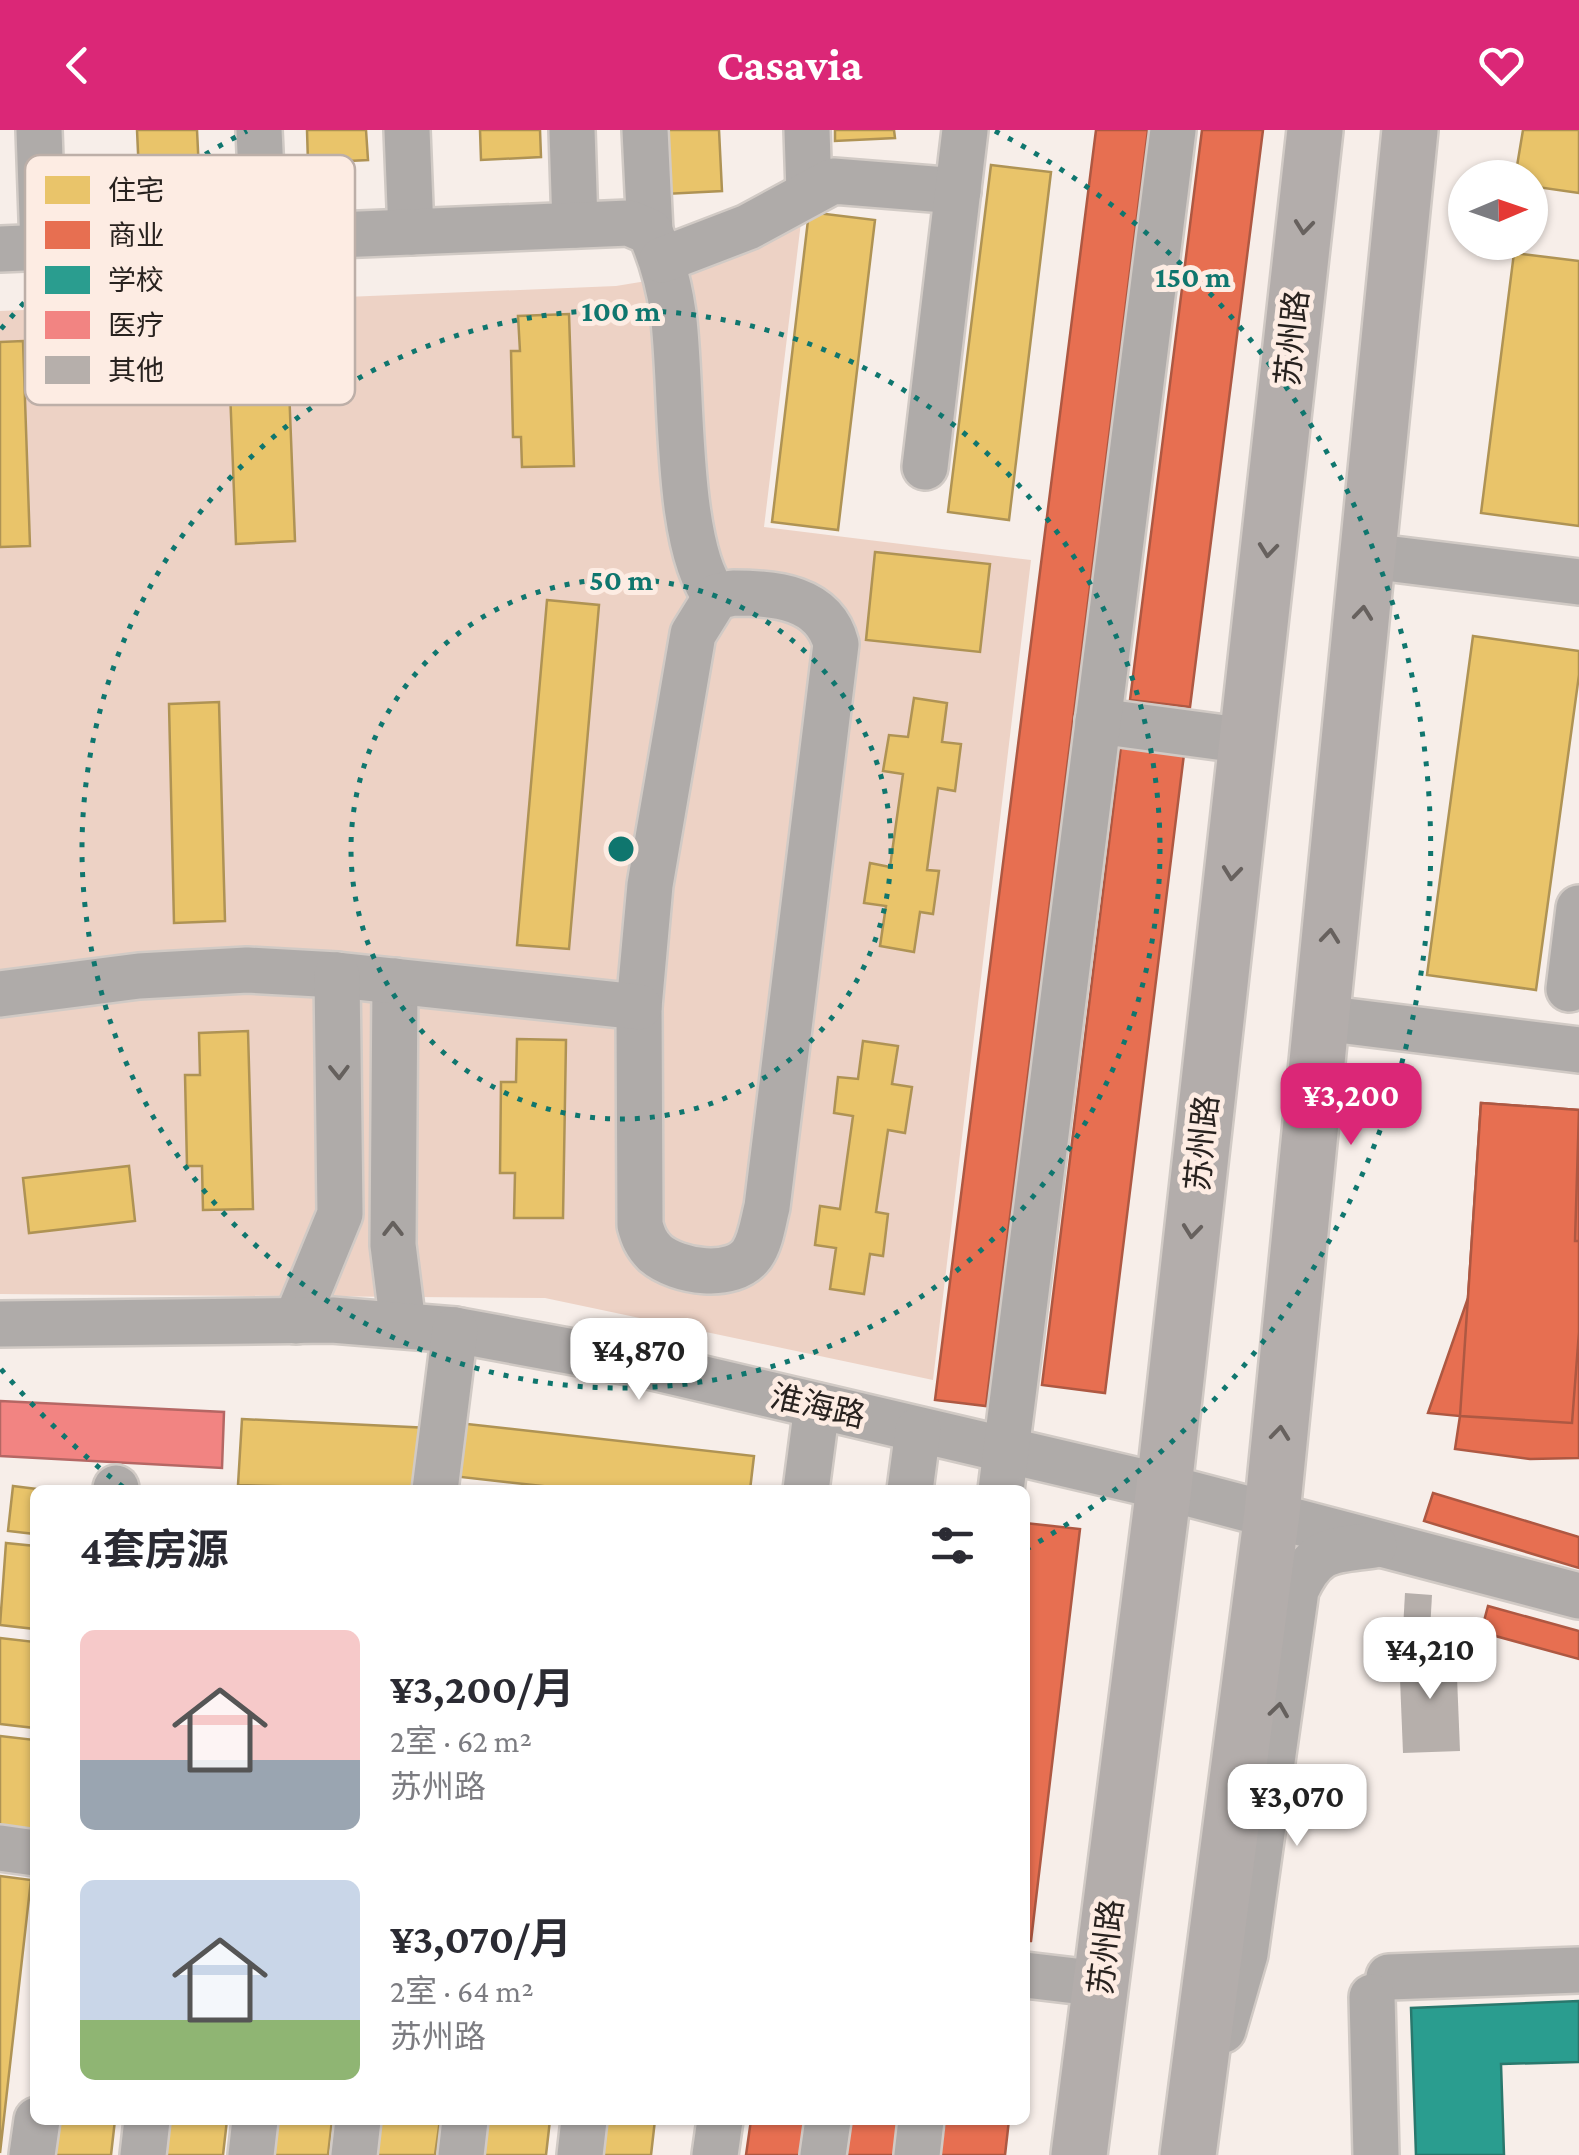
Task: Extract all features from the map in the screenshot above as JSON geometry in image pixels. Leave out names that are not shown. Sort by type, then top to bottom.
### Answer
[{"type":"main road","name":"苏州路","points":[[1079,2155],[1164,1487],[1315,130]]},
{"type":"main road","points":[[1189,2151],[1272,1513],[1410,130]]},
{"type":"street","points":[[35,155],[39,130]]},
{"type":"street","points":[[259,130],[260,155]]},
{"type":"street","points":[[407,130],[411,232]]},
{"type":"street","points":[[572,130],[575,225]]},
{"type":"street","points":[[646,130],[656,246],[673,312],[687,496],[696,555],[704,582],[716,597]]},
{"type":"street","points":[[807,130],[809,192]]},
{"type":"street","points":[[925,467],[966,130]]},
{"type":"street","points":[[1004,1470],[1172,130]]},
{"type":"street","points":[[656,246],[748,227],[833,182],[850,180],[958,190]]},
{"type":"street","points":[[355,234],[630,222],[656,246]]},
{"type":"street","points":[[1369,556],[1579,582]]},
{"type":"street","points":[[763,593],[810,605],[827,621],[836,644],[767,1207],[760,1238],[750,1256],[735,1267],[699,1270],[676,1265],[658,1256],[645,1242],[640,1225],[639,1007],[650,884],[693,634],[716,597],[763,593]]},
{"type":"street","points":[[1098,721],[1247,742]]},
{"type":"street","points":[[1569,989],[1579,908]]},
{"type":"street","points":[[0,994],[173,972],[247,970],[337,975],[639,1007]]},
{"type":"street","points":[[296,1321],[340,1214],[337,975]]},
{"type":"street","points":[[395,981],[393,1245],[404,1325]]},
{"type":"street","points":[[1322,1018],[1579,1050]]},
{"type":"street","name":"淮海路","points":[[0,1324],[296,1321],[455,1330],[644,1365],[918,1430],[1004,1470],[1164,1487],[1579,1596]]},
{"type":"street","points":[[436,1485],[455,1330]]},
{"type":"street","points":[[807,1485],[818,1406]]},
{"type":"street","points":[[911,1485],[918,1430]]},
{"type":"street","points":[[1189,2151],[1245,1954],[1296,1590],[1308,1565],[1325,1552],[1386,1544]]},
{"type":"street","points":[[0,1848],[30,1852]]},
{"type":"street","points":[[1376,2155],[1380,1987],[1579,1970]]},
{"type":"street","points":[[1030,1976],[1101,1984]]},
{"type":"street","points":[[32,2155],[35,2125]]},
{"type":"street","points":[[143,2155],[146,2125]]},
{"type":"street","points":[[251,2155],[254,2125]]},
{"type":"street","points":[[354,2155],[357,2125]]},
{"type":"street","points":[[461,2155],[464,2125]]},
{"type":"street","points":[[580,2155],[583,2125]]},
{"type":"street","points":[[716,2155],[719,2125]]},
{"type":"street","points":[[823,2155],[827,2125]]},
{"type":"street","points":[[917,2155],[921,2125]]},
{"type":"shaded area","points":[[802,214],[764,527],[1031,560],[933,1380],[545,1298],[0,1294],[0,311],[25,310],[25,405],[355,405],[355,297],[616,286],[683,275]]},
{"type":"building: 住宅","points":[[137,130],[197,130],[198,155],[138,155]]},
{"type":"building: 住宅","points":[[307,130],[366,130],[368,160],[355,161],[355,155],[308,155]]},
{"type":"building: 住宅","points":[[480,130],[540,130],[541,157],[481,160]]},
{"type":"building: 住宅","points":[[662,130],[719,130],[722,191],[665,194]]},
{"type":"building: 住宅","points":[[835,130],[894,130],[895,138],[835,141]]},
{"type":"building: 住宅","points":[[1523,130],[1579,130],[1579,193],[1548,189],[1548,160],[1518,160]]},
{"type":"building: 住宅","points":[[991,165],[1051,172],[1009,520],[948,512]]},
{"type":"building: 住宅","points":[[809,212],[875,220],[838,530],[772,522]]},
{"type":"building: 住宅","points":[[1548,257],[1579,261],[1579,526],[1481,513],[1513,260]]},
{"type":"building: 住宅","points":[[569,314],[574,466],[522,467],[521,437],[513,437],[511,351],[520,351],[518,316]]},
{"type":"building: 住宅","points":[[23,341],[30,546],[0,547],[0,342]]},
{"type":"building: 住宅","points":[[231,405],[290,405],[295,541],[236,544]]},
{"type":"building: 住宅","points":[[875,552],[990,564],[980,652],[866,640]]},
{"type":"building: 住宅","points":[[547,600],[599,605],[569,949],[517,945]]},
{"type":"building: 住宅","points":[[1473,636],[1579,651],[1579,675],[1536,990],[1427,975]]},
{"type":"building: 住宅","points":[[914,698],[947,703],[942,742],[961,744],[955,791],[938,788],[927,870],[939,871],[933,914],[920,912],[914,952],[880,946],[886,906],[864,903],[870,863],[890,867],[903,774],[883,771],[889,735],[908,737]]},
{"type":"building: 住宅","points":[[219,702],[225,921],[174,923],[169,704]]},
{"type":"building: 住宅","points":[[248,1031],[253,1209],[203,1210],[202,1166],[187,1166],[185,1075],[200,1075],[199,1033]]},
{"type":"building: 住宅","points":[[517,1039],[566,1040],[563,1218],[514,1218],[515,1173],[500,1173],[501,1082],[516,1082]]},
{"type":"building: 住宅","points":[[863,1041],[898,1046],[892,1084],[912,1087],[905,1133],[888,1130],[876,1212],[888,1214],[883,1256],[870,1254],[864,1294],[830,1289],[836,1248],[815,1245],[820,1206],[840,1209],[853,1116],[834,1113],[838,1077],[858,1079]]},
{"type":"building: 住宅","points":[[129,1166],[135,1221],[29,1233],[23,1178]]},
{"type":"building: 住宅","points":[[242,1419],[430,1428],[427,1485],[238,1485]]},
{"type":"building: 住宅","points":[[458,1423],[754,1456],[751,1485],[534,1485],[452,1476]]},
{"type":"building: 住宅","points":[[13,1486],[30,1488],[30,1533],[8,1531]]},
{"type":"building: 住宅","points":[[6,1543],[30,1545],[30,1628],[0,1625]]},
{"type":"building: 住宅","points":[[0,1638],[30,1641],[30,1727],[0,1724]]},
{"type":"building: 住宅","points":[[0,1736],[30,1739],[30,1831],[0,1828]]},
{"type":"building: 住宅","points":[[0,1876],[30,1880],[30,1889],[0,2153]]},
{"type":"building: 住宅","points":[[48,2125],[114,2125],[111,2155],[45,2155]]},
{"type":"building: 住宅","points":[[161,2125],[226,2125],[223,2155],[158,2155]]},
{"type":"building: 住宅","points":[[264,2125],[331,2125],[328,2155],[261,2155]]},
{"type":"building: 住宅","points":[[375,2125],[439,2125],[435,2155],[372,2155]]},
{"type":"building: 住宅","points":[[483,2125],[549,2125],[546,2155],[480,2155]]},
{"type":"building: 住宅","points":[[594,2125],[654,2125],[651,2155],[591,2155]]},
{"type":"building: 商业","points":[[1096,130],[1148,130],[986,1406],[935,1400]]},
{"type":"building: 商业","points":[[1202,130],[1263,130],[1190,707],[1130,700]]},
{"type":"building: 商业","points":[[1122,738],[1185,746],[1105,1393],[1042,1385]]},
{"type":"building: 商业","points":[[1481,1103],[1579,1110],[1579,1458],[1530,1459],[1455,1449],[1460,1416],[1428,1413],[1468,1298]]},
{"type":"building: 商业","points":[[1481,1103],[1579,1110],[1575,1241],[1579,1241],[1579,1332],[1572,1423],[1460,1416]]},
{"type":"building: 商业","points":[[1433,1493],[1579,1537],[1579,1568],[1424,1521]]},
{"type":"building: 商业","points":[[1030,1524],[1080,1529],[1030,1941]]},
{"type":"building: 商业","points":[[1488,1606],[1579,1631],[1579,1659],[1481,1632]]},
{"type":"building: 商业","points":[[750,2125],[811,2125],[807,2155],[746,2155]]},
{"type":"building: 商业","points":[[849,2125],[897,2125],[894,2155],[846,2155]]},
{"type":"building: 商业","points":[[944,2125],[1008,2125],[1005,2155],[940,2155]]},
{"type":"building: 学校","points":[[1579,2001],[1579,2062],[1501,2064],[1504,2155],[1416,2155],[1411,2008]]},
{"type":"building: 医疗","points":[[0,1401],[224,1412],[222,1468],[0,1456]]},
{"type":"building: 其他","points":[[1405,1593],[1432,1595],[1429,1648],[1402,1647]]},
{"type":"building: 其他","points":[[1456,1652],[1460,1751],[1403,1753],[1399,1654]]}]
